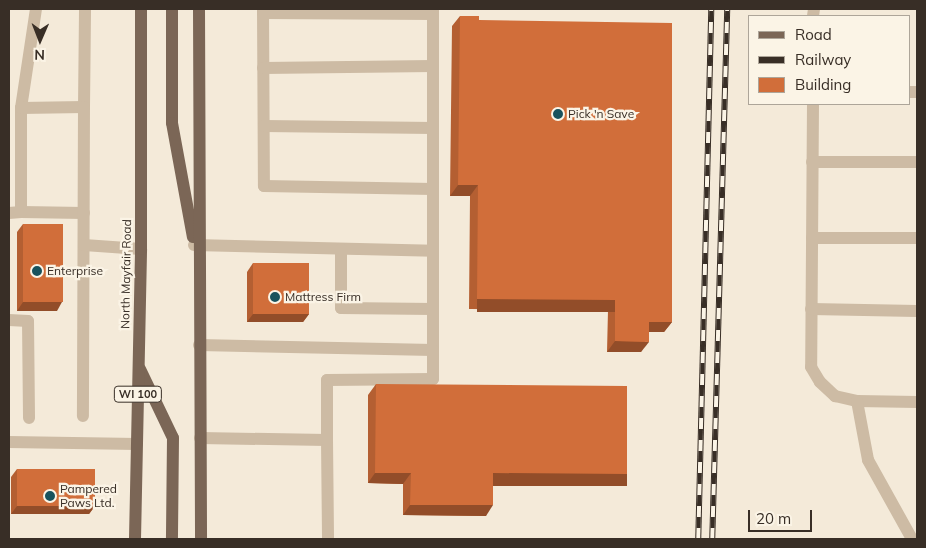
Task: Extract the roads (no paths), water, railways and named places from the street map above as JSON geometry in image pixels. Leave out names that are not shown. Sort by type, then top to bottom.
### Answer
[{"type":"main road","name":"North Mayfair Road","points":[[135,539],[141,249],[141,9]]},
{"type":"main road","points":[[172,9],[172,123],[198,264],[201,539]]},
{"type":"main road","points":[[196,245],[199,9]]},
{"type":"main road","points":[[139,366],[173,438],[172,539]]},
{"type":"lane","points":[[36,9],[21,108],[15,213],[84,213]]},
{"type":"lane","points":[[83,416],[85,9]]},
{"type":"lane","points":[[328,539],[328,380],[433,379],[433,189],[433,128],[433,66],[433,11],[263,11],[264,186],[433,189]]},
{"type":"lane","points":[[263,68],[433,66]]},
{"type":"lane","points":[[813,105],[811,367],[820,382],[835,396],[857,401],[917,402]]},
{"type":"lane","points":[[21,108],[84,107]]},
{"type":"lane","points":[[264,126],[433,128]]},
{"type":"lane","points":[[812,162],[917,162]]},
{"type":"lane","points":[[812,238],[917,238]]},
{"type":"lane","points":[[84,245],[141,249]]},
{"type":"lane","points":[[196,245],[433,251]]},
{"type":"lane","points":[[341,249],[341,308],[433,309]]},
{"type":"lane","points":[[811,309],[917,311]]},
{"type":"lane","points":[[9,320],[28,321],[29,418]]},
{"type":"lane","points":[[199,346],[433,350]]},
{"type":"lane","points":[[857,401],[868,460],[912,539]]},
{"type":"lane","points":[[200,438],[327,440]]},
{"type":"lane","points":[[9,442],[137,444]]},
{"type":"railway","points":[[698,539],[711,9]]},
{"type":"railway","points":[[712,539],[727,9]]},
{"type":"place","name":"Pick 'n Save","points":[[558,114]]},
{"type":"place","name":"Enterprise","points":[[37,271]]},
{"type":"place","name":"Mattress Firm","points":[[275,297]]},
{"type":"place","name":"Pampered Paws Ltd.","points":[[50,496]]}]
